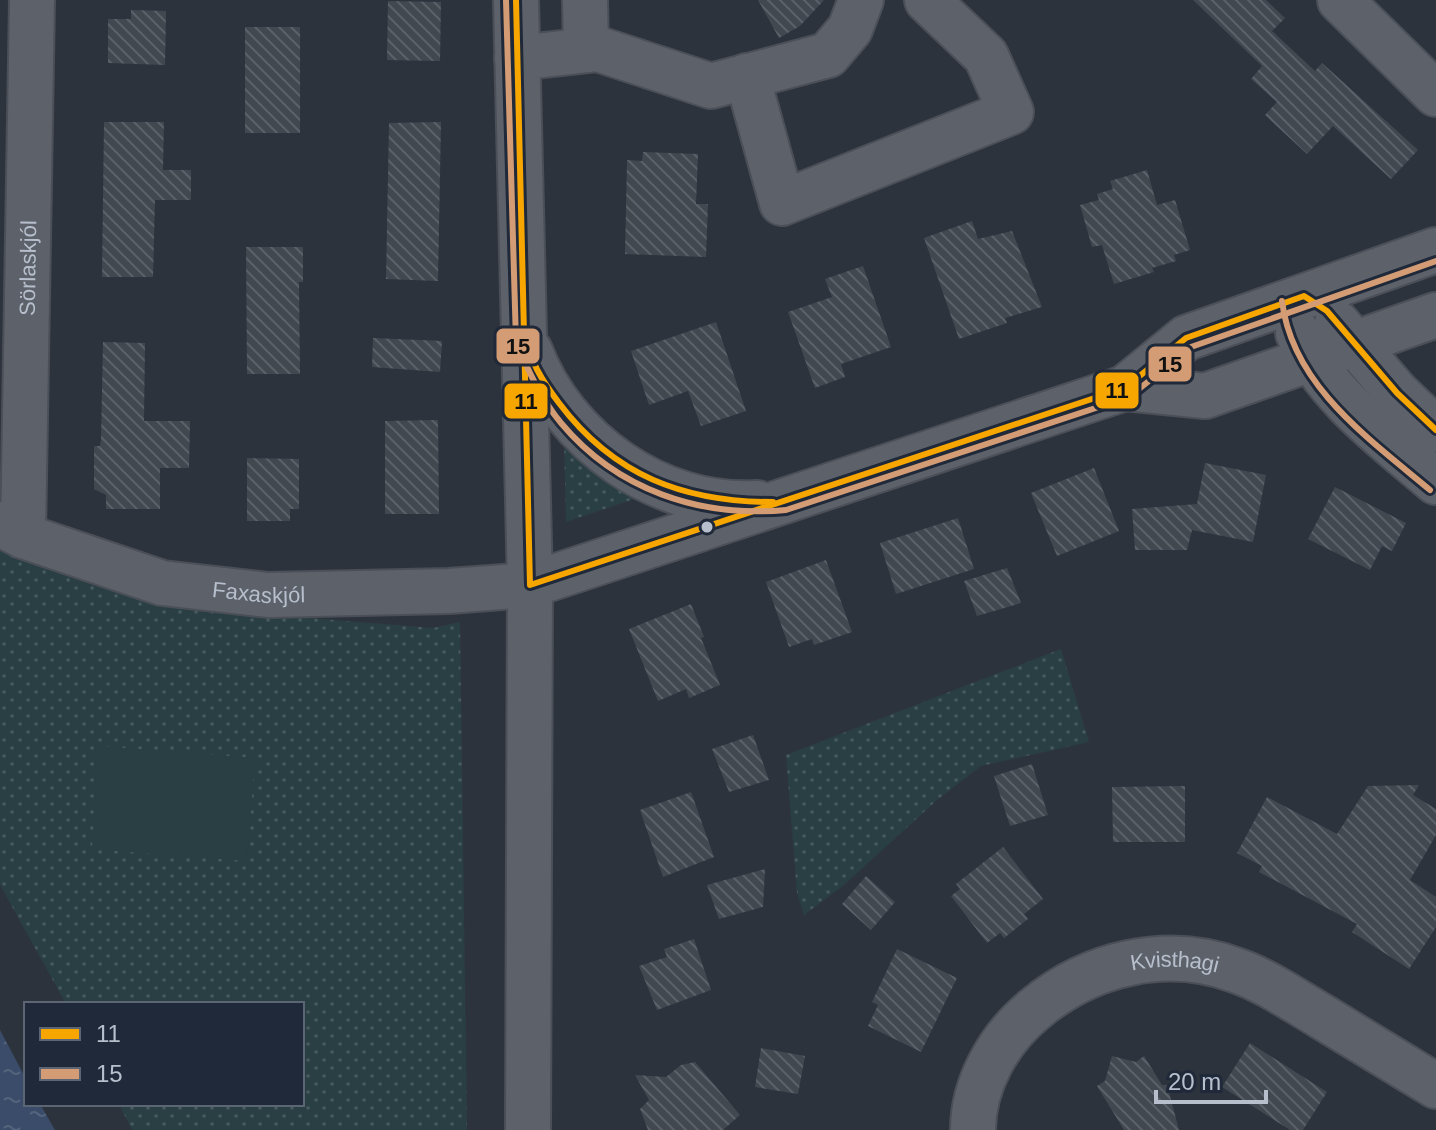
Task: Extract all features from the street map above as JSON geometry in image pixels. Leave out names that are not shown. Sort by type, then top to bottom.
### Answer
[{"type":"street","name":"Sörlaskjól","points":[[12,530],[32,0]]},
{"type":"street","points":[[516,0],[530,585],[528,1130]]},
{"type":"street","points":[[585,0],[586,50]]},
{"type":"street","points":[[517,58],[598,49],[711,86],[828,55],[850,29],[861,0]]},
{"type":"street","points":[[747,76],[782,203],[1011,112],[986,56],[927,0]]},
{"type":"street","points":[[1340,0],[1436,94]]},
{"type":"street","points":[[525,339],[541,375],[561,408],[597,447],[645,479],[674,491],[710,500],[746,504],[783,501],[1125,388],[1186,338],[1436,250]]},
{"type":"street","points":[[1298,298],[1327,311],[1397,393],[1436,430]]},
{"type":"street","points":[[1298,298],[1291,318],[1309,358],[1362,419],[1436,482]]},
{"type":"street","points":[[1125,388],[1205,396],[1436,315]]},
{"type":"street","name":"Faxaskjól","points":[[12,530],[162,583],[268,595],[417,592],[530,585],[783,501]]},
{"type":"street","name":"Kvisthagi","points":[[973,1130],[973,1107],[982,1080],[1012,1032],[1032,1012],[1078,980],[1104,969],[1157,959],[1198,961],[1238,970],[1294,999],[1436,1086]]},
{"type":"green space","points":[[564,439],[643,496],[566,522]]},
{"type":"green space","points":[[0,538],[184,608],[433,628],[460,622],[467,1130],[132,1130],[120,1106],[304,1106],[304,1002],[65,1002],[0,885]]},
{"type":"green space","points":[[1061,649],[1089,742],[981,766],[937,800],[844,885],[804,915],[797,893],[786,755]]},
{"type":"green space","points":[[99,746],[255,758],[247,861],[92,849]]},
{"type":"water","points":[[0,1030],[24,1075],[24,1106],[41,1106],[55,1130],[0,1130]]},
{"type":"building","points":[[758,0],[824,0],[800,26],[779,38]]},
{"type":"building","points":[[1193,0],[1266,0],[1285,18],[1272,31],[1315,71],[1322,63],[1418,150],[1391,179],[1333,126],[1307,154],[1265,115],[1277,102],[1251,79],[1262,66]]},
{"type":"building","points":[[388,1],[441,2],[440,61],[387,60]]},
{"type":"building","points":[[131,10],[166,11],[165,65],[108,63],[108,19],[131,19]]},
{"type":"building","points":[[245,27],[300,27],[300,133],[245,133]]},
{"type":"building","points":[[104,122],[164,122],[163,170],[191,170],[191,200],[155,200],[153,277],[102,277]]},
{"type":"building","points":[[441,122],[438,281],[386,279],[389,123]]},
{"type":"building","points":[[643,152],[698,154],[696,204],[708,204],[706,257],[625,254],[627,160],[642,161]]},
{"type":"building","points":[[1147,170],[1157,205],[1175,200],[1190,250],[1174,255],[1176,261],[1152,268],[1154,272],[1114,284],[1102,245],[1092,247],[1080,205],[1099,200],[1097,194],[1113,189],[1110,181]]},
{"type":"building","points":[[972,221],[978,239],[1012,231],[1042,307],[1005,318],[1007,323],[959,339],[924,238]]},
{"type":"building","points":[[246,247],[303,247],[303,282],[299,282],[300,374],[247,374]]},
{"type":"building","points":[[863,266],[891,347],[841,364],[845,377],[815,388],[788,312],[832,297],[825,279]]},
{"type":"building","points":[[716,322],[746,411],[701,426],[688,391],[649,405],[631,351]]},
{"type":"building","points":[[373,338],[442,341],[440,372],[372,367]]},
{"type":"building","points":[[103,342],[145,343],[144,421],[190,421],[189,468],[160,468],[160,509],[106,509],[106,495],[94,489],[94,446],[100,446],[101,439]]},
{"type":"building","points":[[438,420],[439,514],[385,514],[385,421]]},
{"type":"building","points":[[247,458],[299,459],[299,509],[290,509],[290,521],[247,521]]},
{"type":"building","points":[[1205,463],[1266,475],[1253,542],[1192,530],[1187,550],[1135,550],[1132,509],[1197,504]]},
{"type":"building","points":[[1094,468],[1119,531],[1057,556],[1031,493]]},
{"type":"building","points":[[1335,487],[1406,523],[1392,551],[1382,546],[1370,570],[1308,539]]},
{"type":"building","points":[[958,518],[974,569],[896,594],[880,543]]},
{"type":"building","points":[[826,560],[852,632],[814,645],[812,639],[789,647],[766,582]]},
{"type":"building","points":[[1007,568],[1021,603],[977,616],[964,581]]},
{"type":"building","points":[[691,604],[720,685],[689,698],[686,689],[658,701],[629,629]]},
{"type":"building","points":[[753,735],[769,780],[729,792],[712,749]]},
{"type":"building","points":[[1032,764],[1048,815],[1010,826],[994,776]]},
{"type":"building","points":[[1419,785],[1413,795],[1436,809],[1436,835],[1410,880],[1436,897],[1436,927],[1409,969],[1352,932],[1357,924],[1259,872],[1262,866],[1237,853],[1267,797],[1337,834],[1368,786]]},
{"type":"building","points":[[1185,786],[1185,842],[1113,842],[1112,787]]},
{"type":"building","points":[[691,792],[714,857],[663,877],[640,810]]},
{"type":"building","points":[[1003,847],[1043,899],[1024,914],[1028,919],[1004,938],[1000,933],[987,943],[951,896],[960,889],[956,884]]},
{"type":"building","points":[[765,869],[763,907],[719,919],[707,885]]},
{"type":"building","points":[[866,876],[895,902],[871,930],[842,904]]},
{"type":"building","points":[[694,939],[711,990],[657,1010],[639,966],[667,957],[664,949]]},
{"type":"building","points":[[897,949],[957,978],[921,1052],[868,1026],[878,1005],[872,1002]]},
{"type":"building","points":[[1250,1043],[1327,1092],[1303,1130],[1290,1130],[1222,1087]]},
{"type":"building","points":[[761,1048],[805,1056],[798,1094],[755,1087]]},
{"type":"building","points":[[1112,1056],[1136,1062],[1144,1056],[1162,1085],[1167,1085],[1179,1130],[1124,1130],[1097,1086],[1105,1081]]},
{"type":"building","points":[[695,1062],[740,1115],[723,1130],[648,1130],[640,1109],[649,1100],[635,1075],[666,1077],[681,1065]]},
{"type":"transit line","name":"15","points":[[506,0],[516,342],[547,404],[583,446],[634,482],[692,504],[722,509],[786,510],[1129,397],[1191,347],[1436,261]]},
{"type":"transit line","name":"11","points":[[516,0],[530,585],[1125,388],[1186,338],[1304,296],[1327,311],[1397,393],[1436,430]]},
{"type":"transit line","name":"15","points":[[1282,301],[1289,331],[1301,359],[1317,384],[1359,430],[1430,490]]},
{"type":"transit line","name":"11","points":[[525,332],[537,370],[559,403],[580,428],[627,466],[681,490],[710,497],[773,502]]}]
